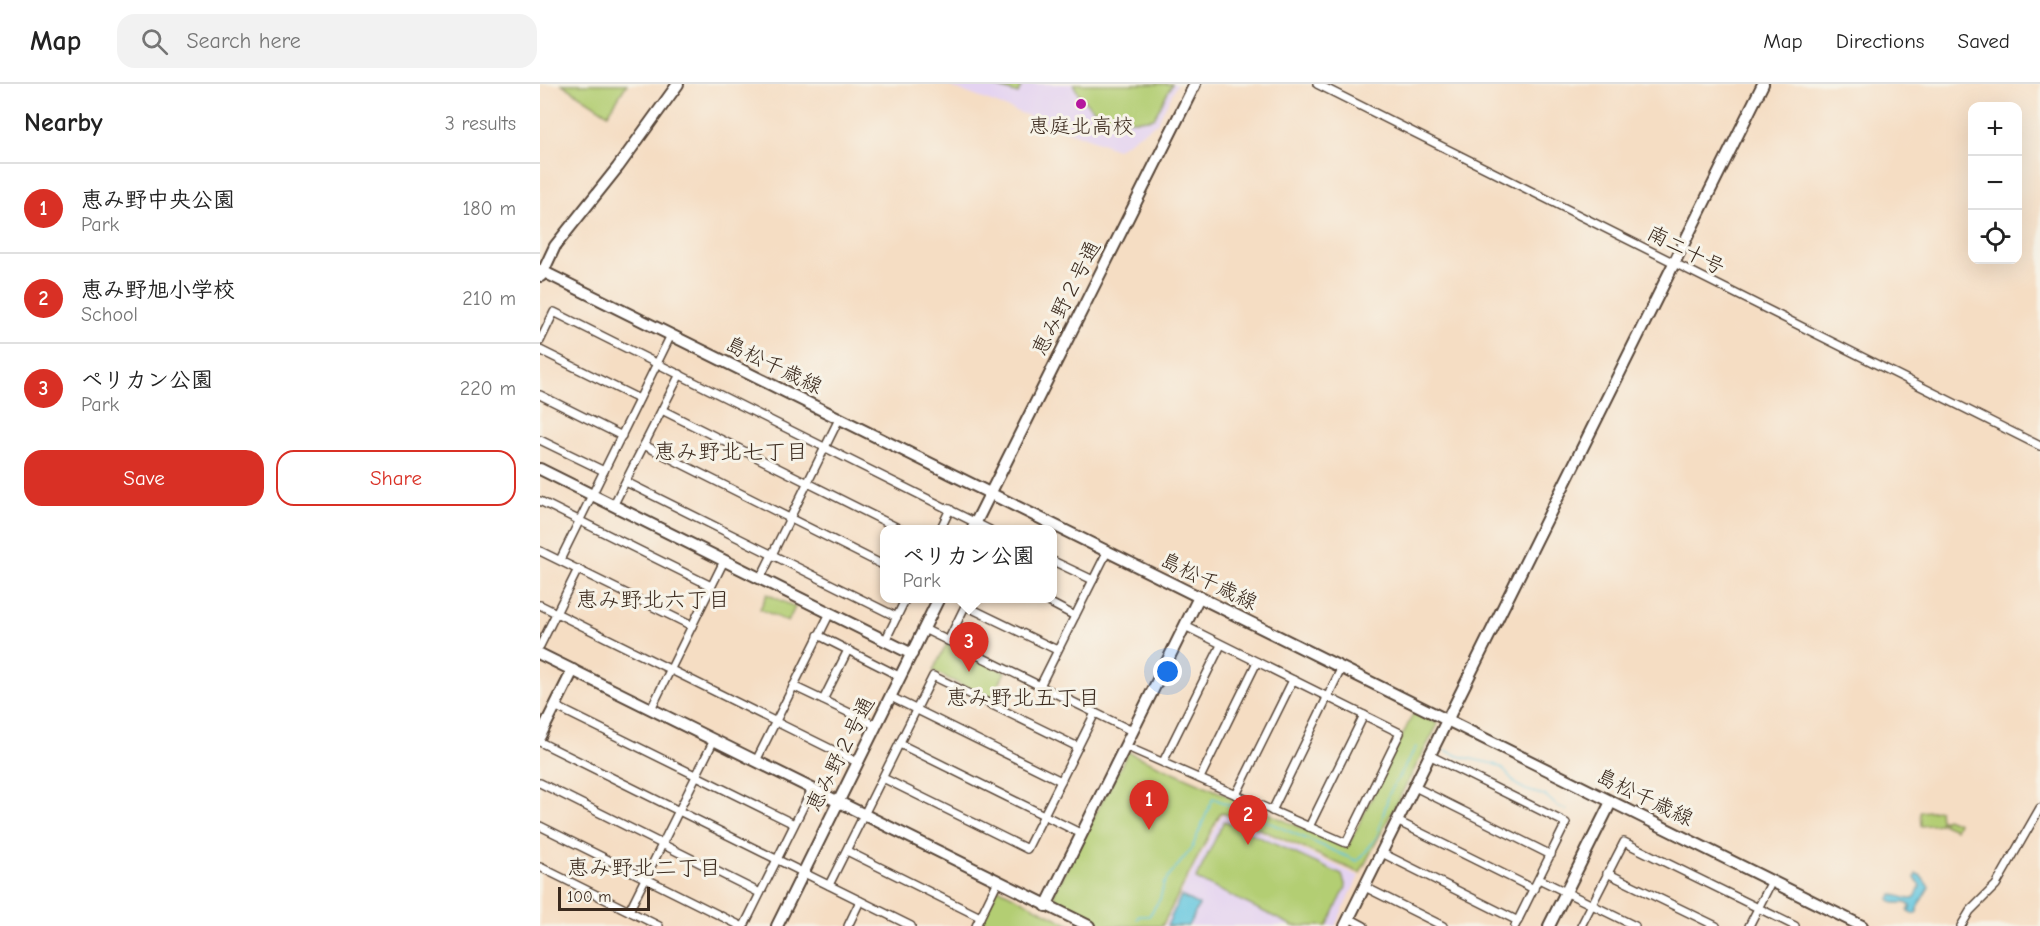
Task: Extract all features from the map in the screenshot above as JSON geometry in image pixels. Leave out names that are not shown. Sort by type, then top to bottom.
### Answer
[{"type":"street","points":[[541,273],[555,246],[678,84]]},
{"type":"street","name":"恵み野２号通","points":[[974,525],[1195,84]]},
{"type":"street","name":"南二十号","points":[[1317,84],[2040,446]]},
{"type":"street","points":[[1364,926],[1347,922],[1763,84]]},
{"type":"street","name":"島松千歳線","points":[[541,273],[1053,525]]},
{"type":"street","points":[[540,341],[554,312],[950,509],[973,525]]},
{"type":"street","points":[[560,560],[671,335]]},
{"type":"street","points":[[540,350],[639,399]]},
{"type":"street","points":[[613,506],[680,374]]},
{"type":"street","points":[[540,395],[622,436]]},
{"type":"street","points":[[662,410],[892,525]]},
{"type":"street","points":[[760,579],[839,418]]},
{"type":"street","points":[[540,440],[604,471]]},
{"type":"street","points":[[644,445],[880,564]]},
{"type":"street","points":[[540,469],[912,654]]},
{"type":"street","points":[[626,482],[897,617]]},
{"type":"street","points":[[540,501],[711,586]]},
{"type":"street","points":[[942,525],[950,509]]},
{"type":"street","name":"島松千歳線","points":[[1057,527],[1862,926]]},
{"type":"street","points":[[540,550],[692,626]]},
{"type":"street","points":[[1040,686],[1107,552]]},
{"type":"street","points":[[651,709],[724,561]]},
{"type":"street","points":[[1057,563],[1093,580]]},
{"type":"street","points":[[540,646],[578,569]]},
{"type":"street","points":[[1046,906],[1198,597]]},
{"type":"street","points":[[885,642],[904,603]]},
{"type":"street","name":"恵み野２号通","points":[[777,926],[937,603]]},
{"type":"street","points":[[948,641],[967,603]]},
{"type":"street","points":[[970,603],[1057,650]]},
{"type":"street","points":[[1050,603],[1075,616]]},
{"type":"street","points":[[540,605],[857,762]]},
{"type":"street","points":[[756,761],[830,613]]},
{"type":"street","points":[[1125,746],[1346,843],[1361,813],[1400,733],[1185,626]]},
{"type":"street","points":[[924,629],[1132,731]]},
{"type":"street","points":[[818,635],[900,676]]},
{"type":"street","points":[[1163,762],[1221,645]]},
{"type":"street","points":[[823,700],[848,650]]},
{"type":"street","points":[[540,654],[1089,926]]},
{"type":"street","points":[[1200,778],[1257,662]]},
{"type":"street","points":[[1272,811],[1342,668]]},
{"type":"street","points":[[540,736],[573,670]]},
{"type":"street","points":[[829,885],[933,676],[1078,747]]},
{"type":"street","points":[[1236,795],[1293,680]]},
{"type":"street","points":[[793,686],[875,725]]},
{"type":"street","points":[[891,696],[1061,781]]},
{"type":"street","points":[[555,706],[794,824]]},
{"type":"street","points":[[883,778],[1028,849],[1095,713]]},
{"type":"street","points":[[1309,827],[1364,715]]},
{"type":"street","points":[[629,911],[714,740]]},
{"type":"street","points":[[540,741],[911,926]]},
{"type":"street","points":[[900,744],[1080,833]]},
{"type":"street","points":[[1382,853],[1517,923],[1566,824],[1431,756]]},
{"type":"street","points":[[540,783],[760,892]]},
{"type":"street","points":[[1415,787],[1551,855]]},
{"type":"street","points":[[540,826],[743,926],[812,789]]},
{"type":"street","points":[[1548,926],[1611,802]]},
{"type":"street","points":[[1961,926],[1970,911],[1996,885],[2040,808]]},
{"type":"street","points":[[1397,821],[1534,889]]},
{"type":"street","points":[[1581,926],[1624,842],[1795,926]]},
{"type":"street","points":[[847,851],[980,918]]},
{"type":"street","points":[[540,867],[659,926]]},
{"type":"street","points":[[1608,873],[1716,926]]},
{"type":"street","points":[[1539,879],[1635,926]]},
{"type":"street","points":[[976,926],[998,881]]},
{"type":"street","points":[[1749,926],[1772,881]]},
{"type":"street","points":[[1365,887],[1443,926]]},
{"type":"street","points":[[848,926],[860,901]]},
{"type":"shaded area","name":"恵庭北高校","points":[[943,84],[1177,84],[1157,123],[1117,149]]},
{"type":"shaded area","points":[[1222,814],[1359,876],[1335,926],[1164,926]]},
{"type":"green space","points":[[562,84],[627,84],[608,114]]},
{"type":"green space","points":[[988,84],[1022,84],[1018,94]]},
{"type":"green space","points":[[1073,84],[1172,84],[1154,118],[1129,120],[1117,119],[1097,112],[1080,96]]},
{"type":"green space","points":[[767,594],[795,607],[788,622],[760,609]]},
{"type":"green space","points":[[947,643],[1005,672],[991,700],[933,671]]},
{"type":"green space","points":[[1414,712],[1438,724],[1360,873],[1221,812],[1162,926],[1102,926],[1057,904],[1054,893],[1128,752],[1347,848]]},
{"type":"green space","points":[[1939,810],[1940,820],[1946,818],[1958,823],[1955,829],[1943,822],[1921,826],[1920,812]]},
{"type":"green space","points":[[1224,821],[1342,875],[1346,887],[1327,926],[1293,926],[1196,879]]},
{"type":"green space","points":[[998,888],[1072,926],[979,926]]},
{"type":"water","points":[[1916,874],[1920,875],[1929,887],[1914,914],[1908,911],[1911,906],[1906,903],[1894,903],[1889,899],[1892,895],[1915,898],[1920,886],[1915,878]]},
{"type":"water","points":[[1181,896],[1199,905],[1188,926],[1167,926]]},
{"type":"waterway","points":[[1137,919],[1139,916],[1149,916],[1160,899],[1164,883],[1192,848],[1213,798],[1357,861],[1377,837],[1389,794],[1416,747]]},
{"type":"waterway","points":[[1445,750],[1458,756],[1494,764],[1502,768],[1517,785],[1546,796],[1557,806],[1567,810]]},
{"type":"place","name":"恵庭北高校","points":[[1081,104]]},
{"type":"place","name":"ペリカン公園","points":[[969,672]]},
{"type":"place","name":"恵み野中央公園","points":[[1149,830]]},
{"type":"place","name":"恵み野旭小学校","points":[[1248,845]]},
{"type":"district","name":"恵み野北七丁目","points":[[731,452]]},
{"type":"district","name":"恵み野北六丁目","points":[[653,600]]},
{"type":"district","name":"恵み野北五丁目","points":[[1023,698]]},
{"type":"district","name":"恵み野北二丁目","points":[[644,868]]}]
